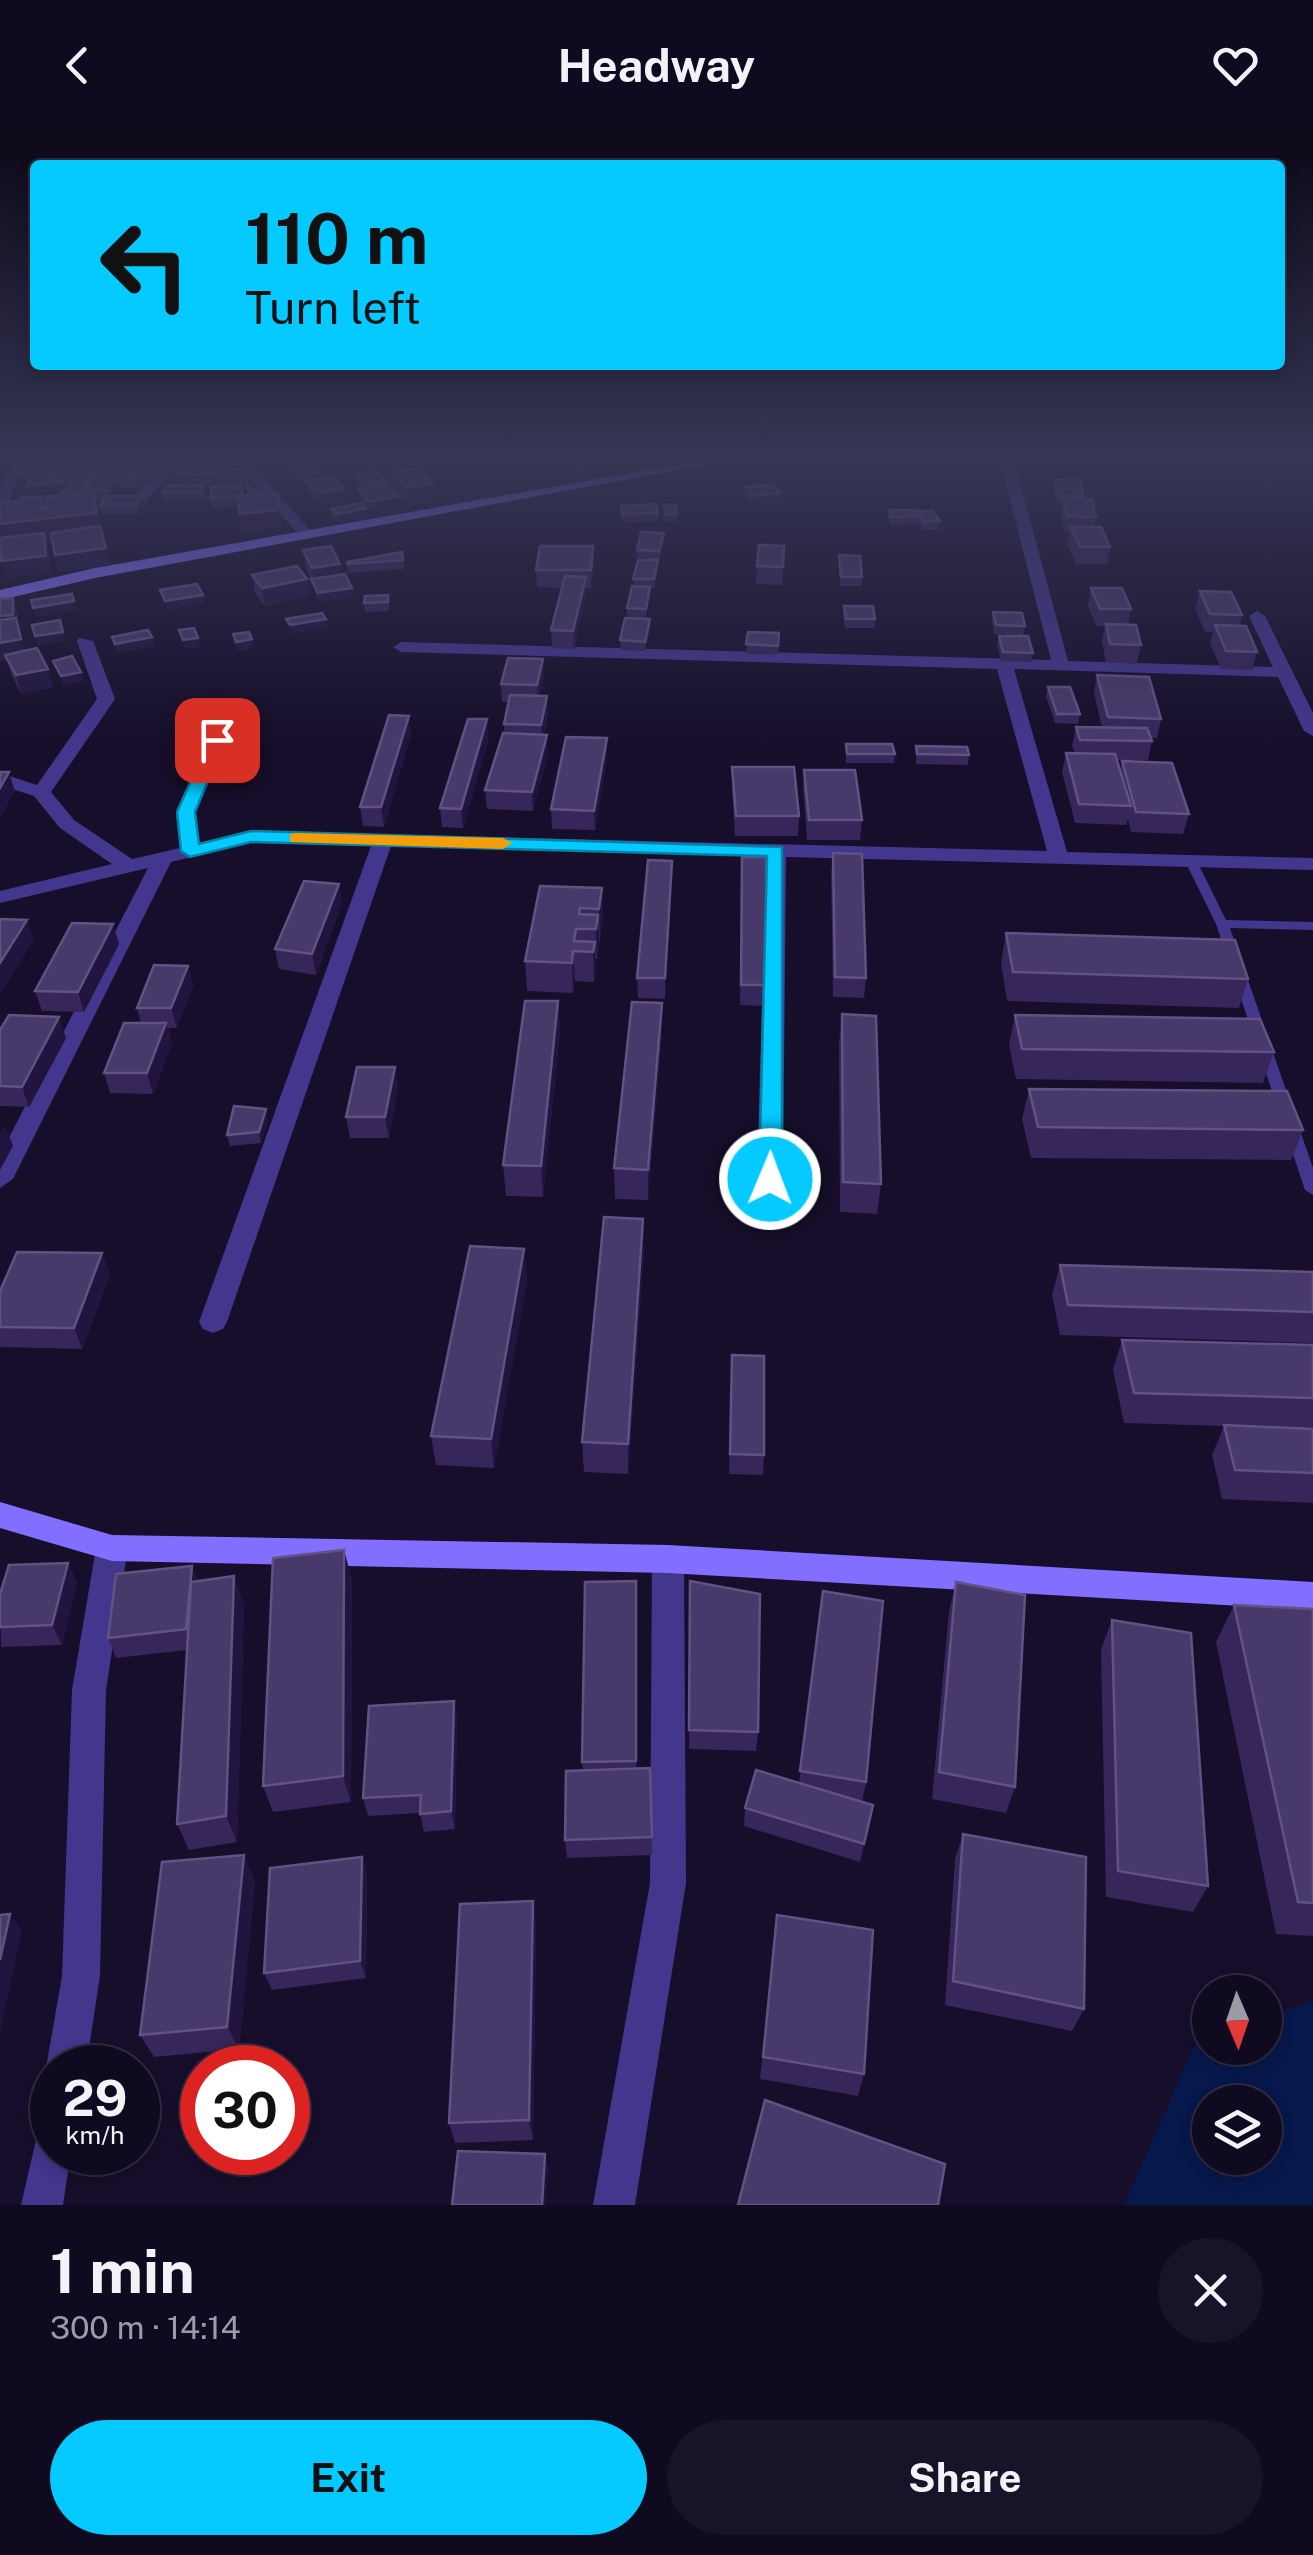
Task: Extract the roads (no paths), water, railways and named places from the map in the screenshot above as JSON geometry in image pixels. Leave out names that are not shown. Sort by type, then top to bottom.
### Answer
[{"type":"street","points":[[0,595],[215,553]]},
{"type":"street","points":[[1031,553],[1061,665]]},
{"type":"street","points":[[1256,616],[1313,731]]},
{"type":"street","points":[[42,792],[106,699],[85,641]]},
{"type":"street","points":[[401,647],[1284,672]]},
{"type":"street","points":[[1004,664],[1059,858]]},
{"type":"street","points":[[190,851],[186,812],[232,704]]},
{"type":"street","points":[[0,779],[42,792],[67,824],[128,866]]},
{"type":"street","points":[[0,896],[251,837],[1313,864]]},
{"type":"street","points":[[213,1322],[383,840]]},
{"type":"street","points":[[770,1179],[776,850]]},
{"type":"street","points":[[0,1180],[163,858]]},
{"type":"street","points":[[0,1515],[112,1548],[668,1559],[1313,1596]]},
{"type":"street","points":[[70,2045],[81,1976],[89,1690],[112,1548]]},
{"type":"street","points":[[614,2205],[668,1884],[668,1559]]},
{"type":"street","points":[[42,2205],[47,2175]]},
{"type":"lane","points":[[1191,861],[1222,924],[1313,1190]]},
{"type":"lane","points":[[1222,924],[1313,926]]}]
